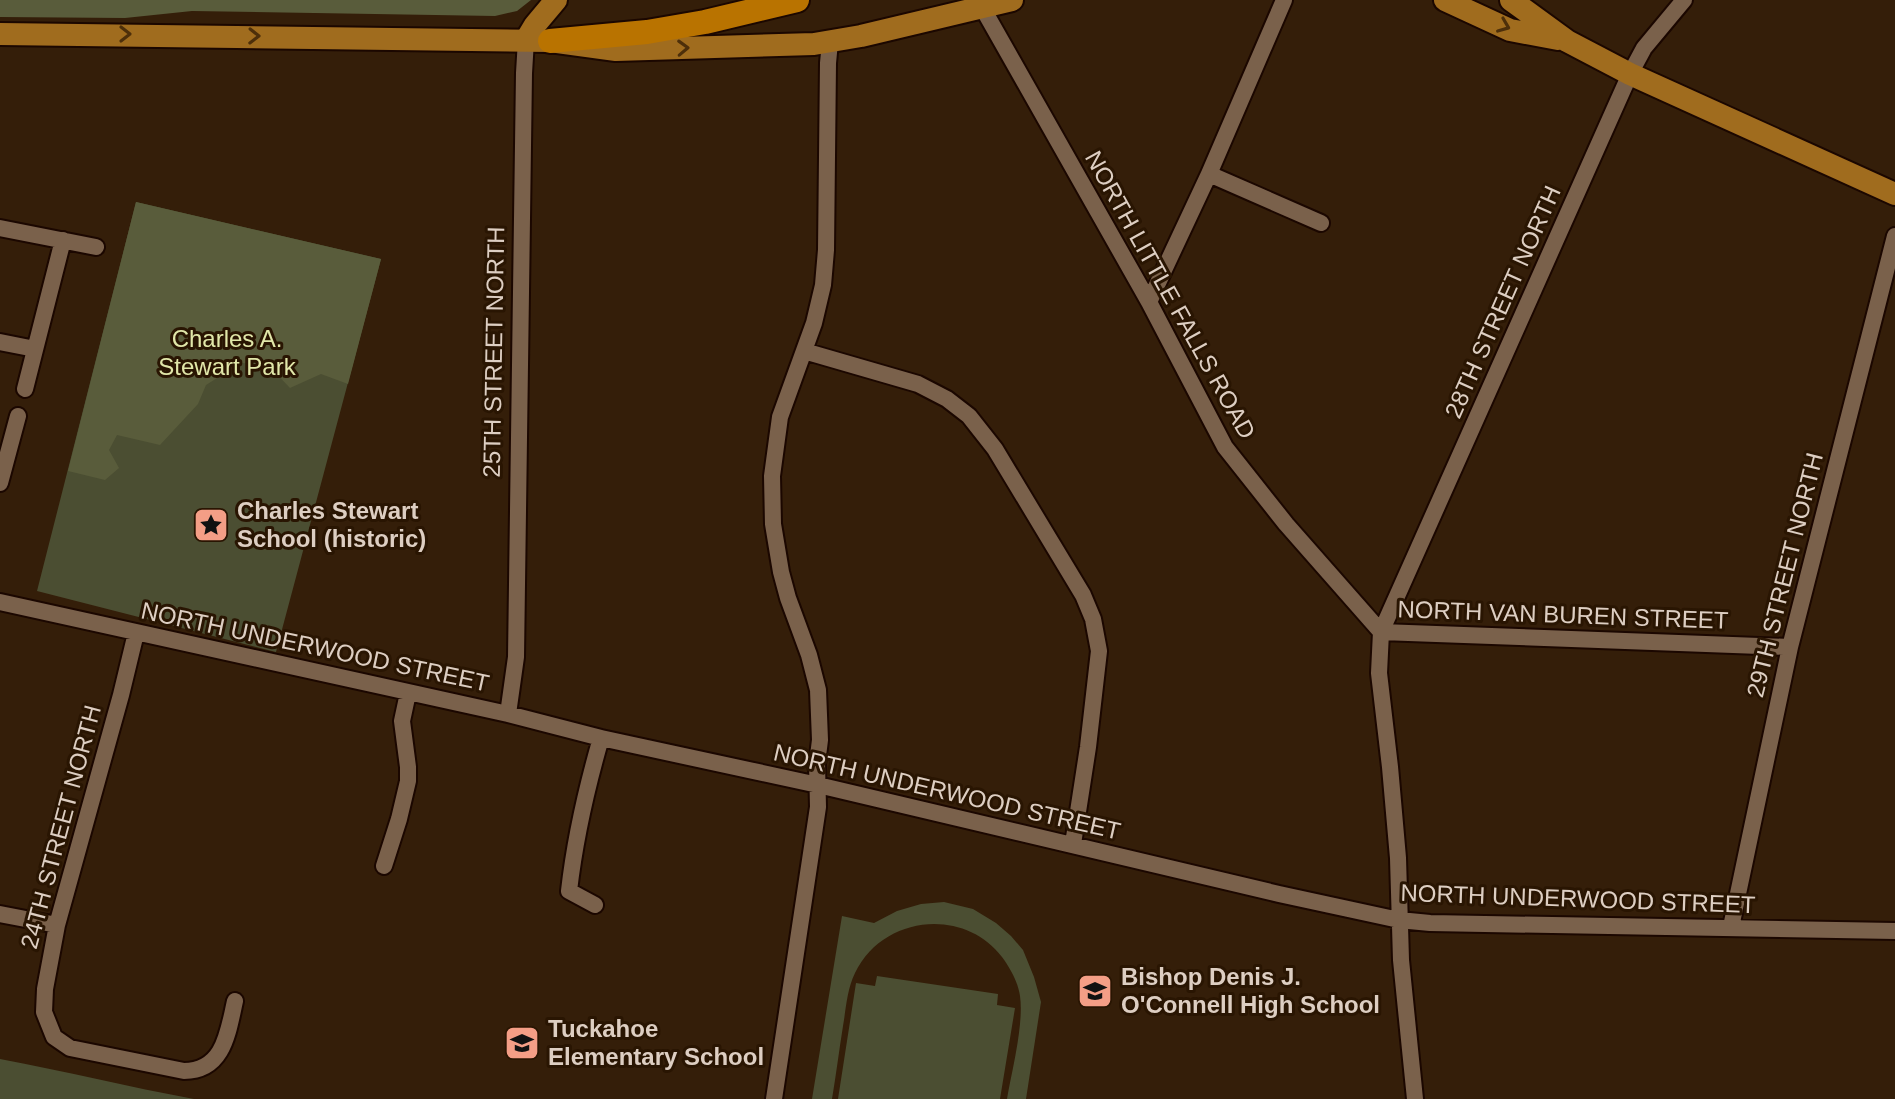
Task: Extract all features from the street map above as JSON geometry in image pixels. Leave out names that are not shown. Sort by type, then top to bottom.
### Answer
[{"type":"highway","points":[[538,40],[647,32],[797,0]]},
{"type":"main road","points":[[0,34],[538,40],[616,50],[795,45],[876,33],[1012,0]]},
{"type":"main road","points":[[1445,0],[1510,30],[1567,41]]},
{"type":"main road","points":[[1511,0],[1567,41],[1630,74],[1895,194]]},
{"type":"main road","points":[[538,40],[535,25],[550,6]]},
{"type":"street","points":[[1149,302],[1209,174],[1284,0]]},
{"type":"street","name":"28TH STREET NORTH","points":[[1381,632],[1630,74],[1644,48],[1684,0]]},
{"type":"street","name":"NORTH LITTLE FALLS ROAD","points":[[982,7],[1149,302],[1225,447],[1286,524],[1381,632]]},
{"type":"street","name":"25TH STREET NORTH","points":[[508,714],[516,657],[524,73],[538,40]]},
{"type":"street","points":[[774,1099],[818,807],[820,714],[809,655],[784,587],[778,558],[772,509],[772,476],[779,423],[820,306],[825,273],[830,42]]},
{"type":"street","points":[[1209,174],[1321,223]]},
{"type":"street","points":[[0,228],[96,247]]},
{"type":"street","name":"29TH STREET NORTH","points":[[1731,927],[1790,647],[1895,236]]},
{"type":"street","points":[[25,389],[63,240]]},
{"type":"street","points":[[0,342],[35,349]]},
{"type":"street","points":[[804,351],[918,384],[947,399],[969,416],[995,449],[1083,595],[1093,619],[1099,651],[1073,844]]},
{"type":"street","points":[[0,483],[18,416]]},
{"type":"street","name":"NORTH UNDERWOOD STREET","points":[[0,602],[508,714],[601,738],[818,785],[1399,920],[1895,931]]},
{"type":"street","points":[[1381,632],[1379,673],[1398,858],[1401,960],[1415,1099]]},
{"type":"street","name":"NORTH VAN BUREN STREET","points":[[1381,632],[1790,647]]},
{"type":"street","name":"24TH STREET NORTH","points":[[136,633],[57,925],[44,1008],[52,1033],[61,1043],[74,1050],[194,1071],[210,1063],[222,1048],[235,1001]]},
{"type":"street","points":[[384,866],[407,785],[402,721],[408,693]]},
{"type":"street","points":[[595,905],[569,891],[573,848],[601,738]]},
{"type":"street","points":[[0,914],[57,925]]},
{"type":"green space","points":[[0,0],[531,0],[517,11],[495,16],[192,11],[125,18],[0,17]]},
{"type":"green space","name":"Charles A. Stewart Park","points":[[136,202],[381,259],[276,652],[37,591]]},
{"type":"green space","points":[[136,202],[381,259],[348,384],[321,374],[290,388],[268,365],[241,363],[206,385],[198,404],[160,445],[117,435],[109,450],[119,468],[105,480],[68,471]]},
{"type":"green space","points":[[944,902],[973,909],[996,923],[1023,950],[1041,1002],[1026,1099],[1007,1099],[1021,1007],[1011,970],[986,941],[967,930],[925,924],[904,929],[884,939],[868,954],[855,973],[847,999],[832,1099],[812,1099],[842,916],[874,923],[897,911]]},
{"type":"green space","points":[[877,976],[998,994],[997,1005],[1015,1008],[1000,1099],[838,1099],[856,983],[875,986]]},
{"type":"green space","points":[[0,1059],[145,1089],[194,1099],[0,1099]]},
{"type":"place","name":"Charles Stewart School (historic)","points":[[211,525]]},
{"type":"place","name":"Bishop Denis J. O'Connell High School","points":[[1095,991]]},
{"type":"place","name":"Tuckahoe Elementary School","points":[[522,1043]]}]
